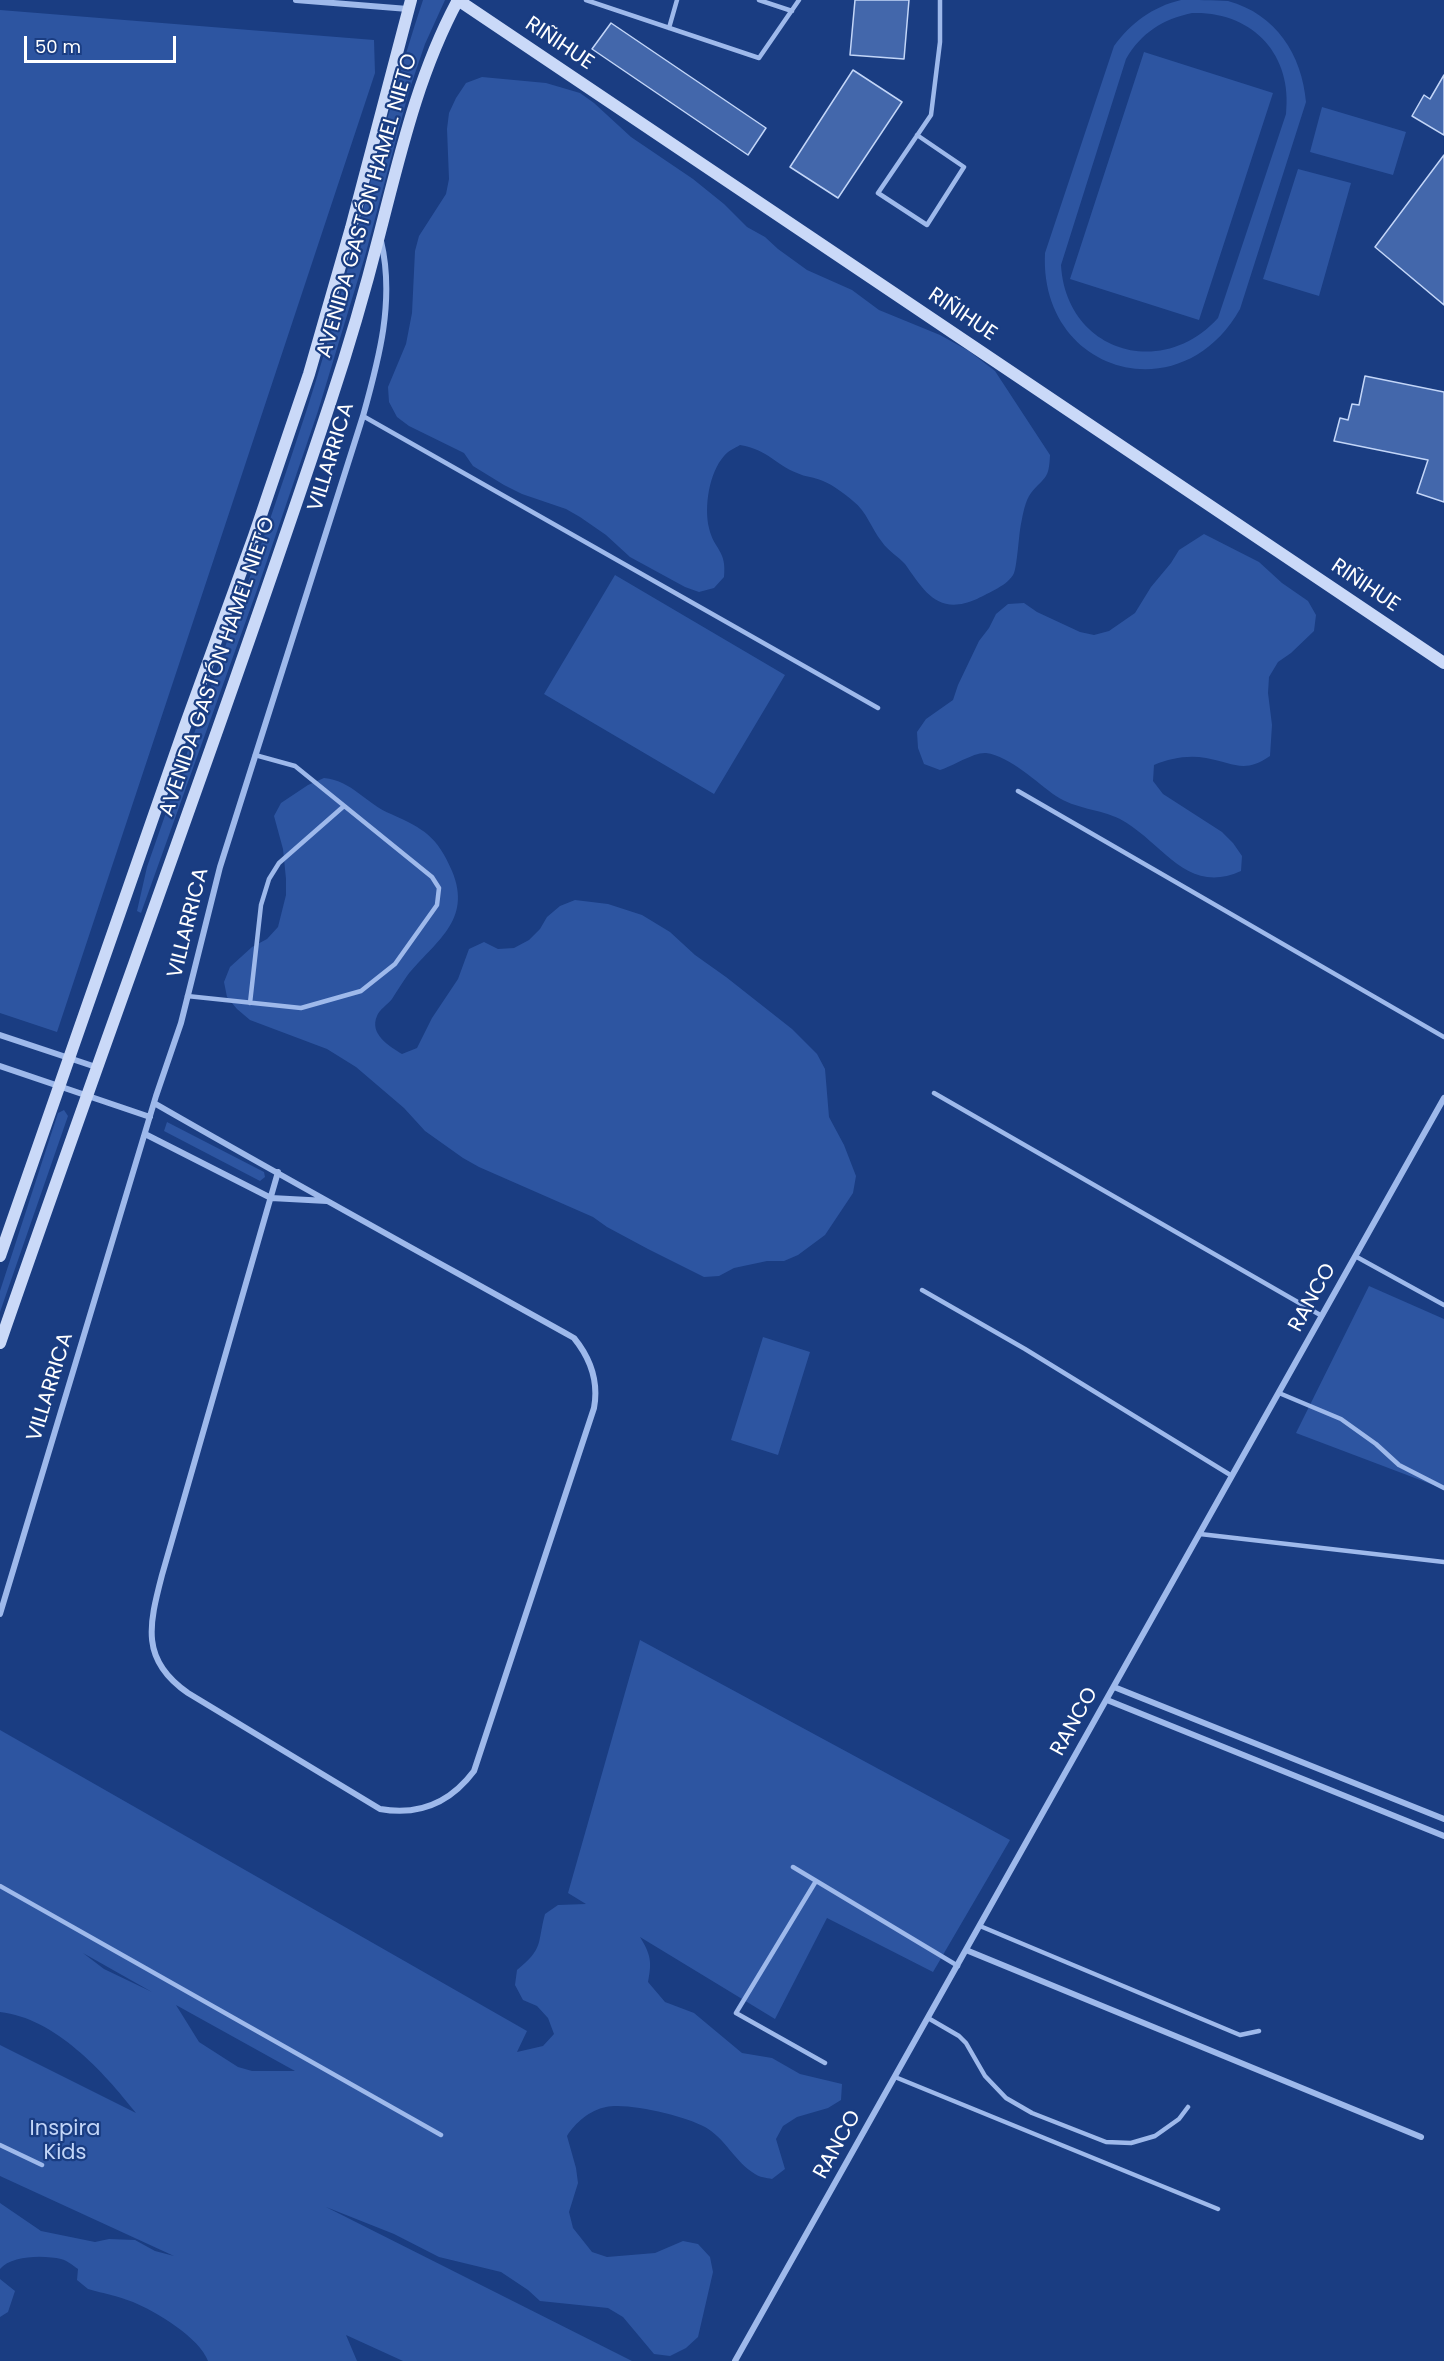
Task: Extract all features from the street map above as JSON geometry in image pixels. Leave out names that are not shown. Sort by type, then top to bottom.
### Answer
[{"type":"main road","name":"AVENIDA GASTÓN HAMEL NIETO","points":[[0,1343],[86,1095],[183,830],[278,555],[332,396],[418,92],[435,47],[458,0]]},
{"type":"main road","name":"RIÑIHUE","points":[[458,0],[1444,663]]},
{"type":"main road","name":"AVENIDA GASTÓN HAMEL NIETO","points":[[0,1256],[309,374],[351,228],[409,5]]},
{"type":"street","points":[[296,0],[409,5]]},
{"type":"street","name":"VILLARRICA","points":[[0,1614],[188,996],[220,867],[363,416],[384,329],[385,258],[379,236]]},
{"type":"street","points":[[0,1035],[96,1067]]},
{"type":"street","points":[[0,1066],[150,1117]]},
{"type":"street","name":"RANCO","points":[[735,2361],[1444,1098]]},
{"type":"street","points":[[154,1103],[278,1172],[573,1338],[583,1349],[595,1377],[594,1408],[474,1771],[453,1795],[434,1805],[416,1810],[380,1809],[188,1693],[166,1675],[153,1649],[151,1618],[154,1603],[278,1172]]},
{"type":"street","points":[[145,1134],[271,1198],[330,1202]]},
{"type":"street","points":[[1114,1687],[1444,1819]]},
{"type":"street","points":[[1107,1700],[1444,1836]]},
{"type":"street","points":[[966,1950],[1421,2137]]},
{"type":"lane","points":[[586,0],[759,58],[799,0]]},
{"type":"lane","points":[[669,28],[677,0]]},
{"type":"lane","points":[[759,0],[792,11]]},
{"type":"lane","points":[[917,135],[964,167],[927,225],[878,193],[917,135],[931,115],[940,42],[940,0]]},
{"type":"lane","points":[[363,416],[878,708]]},
{"type":"lane","points":[[188,996],[301,1008],[361,991],[395,964],[437,905],[439,888],[432,877],[295,766],[255,755]]},
{"type":"lane","points":[[1018,791],[1444,1037]]},
{"type":"lane","points":[[250,1003],[261,905],[269,879],[279,863],[344,806]]},
{"type":"lane","points":[[934,1093],[1322,1316]]},
{"type":"lane","points":[[1355,1256],[1444,1305]]},
{"type":"lane","points":[[922,1290],[1025,1349],[1232,1476]]},
{"type":"lane","points":[[1279,1393],[1341,1419],[1376,1444],[1399,1466],[1444,1488]]},
{"type":"lane","points":[[1200,1534],[1444,1562]]},
{"type":"lane","points":[[793,1867],[957,1966]]},
{"type":"lane","points":[[816,1881],[736,2013],[825,2063]]},
{"type":"lane","points":[[0,1886],[441,2134]]},
{"type":"lane","points":[[980,1926],[1240,2036],[1259,2031]]},
{"type":"lane","points":[[928,2018],[959,2036],[966,2043],[985,2076],[1006,2098],[1032,2113],[1106,2142],[1131,2143],[1155,2136],[1179,2119],[1188,2107]]},
{"type":"lane","points":[[895,2077],[1218,2209]]},
{"type":"lane","points":[[0,2145],[42,2165]]},
{"type":"green space","points":[[423,0],[445,0],[425,44],[409,91],[365,256],[318,411],[257,590],[141,913],[137,911],[147,867],[268,524],[323,358],[392,102]]},
{"type":"green space","points":[[1181,0],[1228,1],[1260,16],[1273,26],[1292,53],[1299,68],[1306,102],[1240,309],[1214,342],[1184,361],[1151,369],[1118,365],[1089,351],[1065,327],[1049,294],[1045,253],[1114,46],[1143,17]],"holes":[[[1192,13],[1214,14],[1250,28],[1264,40],[1275,55],[1283,73],[1286,114],[1218,318],[1195,337],[1170,348],[1145,352],[1120,347],[1098,336],[1080,318],[1067,295],[1061,265],[1126,59],[1139,42],[1162,23]]]},
{"type":"green space","points":[[0,10],[374,40],[375,73],[57,1032],[0,1013]]},
{"type":"green space","points":[[1144,52],[1273,93],[1199,320],[1070,279]]},
{"type":"green space","points":[[482,77],[546,83],[580,93],[631,137],[693,179],[724,204],[747,227],[765,237],[807,270],[852,290],[879,310],[940,335],[969,351],[995,371],[1050,455],[1047,474],[1031,493],[1026,504],[1020,528],[1015,570],[1008,581],[964,604],[942,603],[926,592],[905,564],[884,545],[862,510],[846,495],[827,483],[789,469],[758,450],[740,445],[727,453],[719,463],[709,490],[707,510],[709,528],[724,561],[724,577],[714,588],[699,592],[685,587],[630,557],[606,535],[580,517],[566,509],[522,494],[504,485],[473,466],[464,453],[409,426],[397,417],[389,402],[388,387],[406,344],[412,313],[415,251],[419,236],[446,194],[449,179],[447,129],[449,113],[466,83]]},
{"type":"green space","points":[[1322,107],[1406,132],[1393,175],[1310,152]]},
{"type":"green space","points":[[1298,169],[1351,183],[1319,296],[1263,279]]},
{"type":"green space","points":[[1204,534],[1259,562],[1282,583],[1308,601],[1316,615],[1314,631],[1278,662],[1269,677],[1268,693],[1272,725],[1270,756],[1246,766],[1193,757],[1173,759],[1154,765],[1153,781],[1163,794],[1222,832],[1233,843],[1242,856],[1241,871],[1222,877],[1205,877],[1190,872],[1120,819],[1063,800],[1014,764],[995,755],[981,753],[940,770],[924,764],[918,748],[917,732],[926,719],[953,700],[979,641],[996,614],[1008,604],[1024,603],[1037,612],[1080,632],[1094,635],[1109,631],[1135,613],[1179,550]]},
{"type":"green space","points":[[615,575],[785,675],[714,794],[544,694]]},
{"type":"green space","points":[[324,778],[343,783],[382,810],[421,829],[441,849],[452,871],[457,888],[458,904],[448,930],[407,976],[377,1016],[375,1022],[378,1034],[386,1043],[402,1054],[417,1048],[432,1018],[458,979],[469,949],[484,942],[498,949],[514,948],[529,940],[540,929],[547,917],[560,906],[575,900],[608,904],[642,915],[670,932],[695,955],[792,1029],[817,1054],[825,1069],[829,1117],[844,1145],[856,1176],[853,1193],[825,1235],[798,1255],[784,1261],[767,1261],[734,1268],[719,1276],[704,1277],[607,1227],[593,1217],[463,1158],[425,1131],[404,1108],[356,1067],[327,1049],[250,1020],[237,1009],[227,997],[224,982],[230,967],[252,947],[267,939],[278,927],[286,895],[283,849],[274,816],[281,803],[308,785]]},
{"type":"green space","points":[[64,1110],[68,1116],[0,1312],[0,1291],[58,1113]]},
{"type":"green space","points":[[167,1122],[264,1172],[265,1177],[260,1181],[164,1131]]},
{"type":"green space","points":[[1369,1286],[1444,1319],[1444,1489],[1296,1433]]},
{"type":"green space","points":[[763,1337],[810,1352],[778,1455],[731,1440]]},
{"type":"green space","name":"Inspira Kids","points":[[640,1640],[1010,1840],[933,1972],[827,1918],[775,2019],[640,1937],[650,1959],[648,1982],[665,2002],[694,2013],[742,2053],[772,2058],[800,2074],[842,2084],[841,2100],[828,2108],[797,2117],[783,2126],[776,2139],[785,2169],[772,2179],[759,2176],[748,2169],[718,2137],[705,2127],[656,2111],[628,2106],[606,2107],[584,2118],[567,2136],[578,2183],[569,2212],[573,2228],[592,2252],[607,2257],[655,2253],[683,2241],[698,2244],[710,2257],[713,2272],[698,2337],[686,2348],[670,2356],[654,2354],[623,2317],[608,2308],[540,2301],[501,2272],[439,2257],[394,2234],[326,2207],[632,2361],[403,2361],[346,2335],[357,2361],[208,2361],[196,2343],[176,2326],[153,2312],[133,2302],[88,2289],[77,2280],[78,2269],[66,2261],[46,2257],[29,2257],[12,2261],[0,2269],[0,2203],[41,2231],[95,2242],[109,2239],[135,2240],[155,2251],[174,2256],[0,2176],[0,2045],[136,2113],[109,2081],[77,2049],[40,2025],[20,2016],[0,2012],[0,1730],[527,2031],[517,2052],[543,2046],[554,2034],[548,2018],[537,2006],[523,2000],[515,1985],[517,1970],[536,1951],[545,1914],[558,1905],[586,1904],[568,1893]],"holes":[[[83,1953],[152,1992],[104,1969]],[[176,2005],[295,2071],[252,2071],[238,2067],[199,2042]]]},
{"type":"green space","points":[[0,2279],[15,2291],[8,2312],[0,2317]]},
{"type":"building","points":[[855,0],[909,0],[904,59],[850,55]]},
{"type":"building","points":[[611,23],[766,128],[748,155],[592,49]]},
{"type":"building","points":[[853,70],[902,102],[838,198],[790,167]]},
{"type":"building","points":[[1444,75],[1444,135],[1412,116],[1424,95],[1430,99]]},
{"type":"building","points":[[1444,155],[1444,305],[1375,247]]},
{"type":"building","points":[[1365,376],[1444,392],[1444,502],[1417,493],[1428,460],[1334,441],[1340,418],[1348,420],[1352,404],[1359,405]]}]
